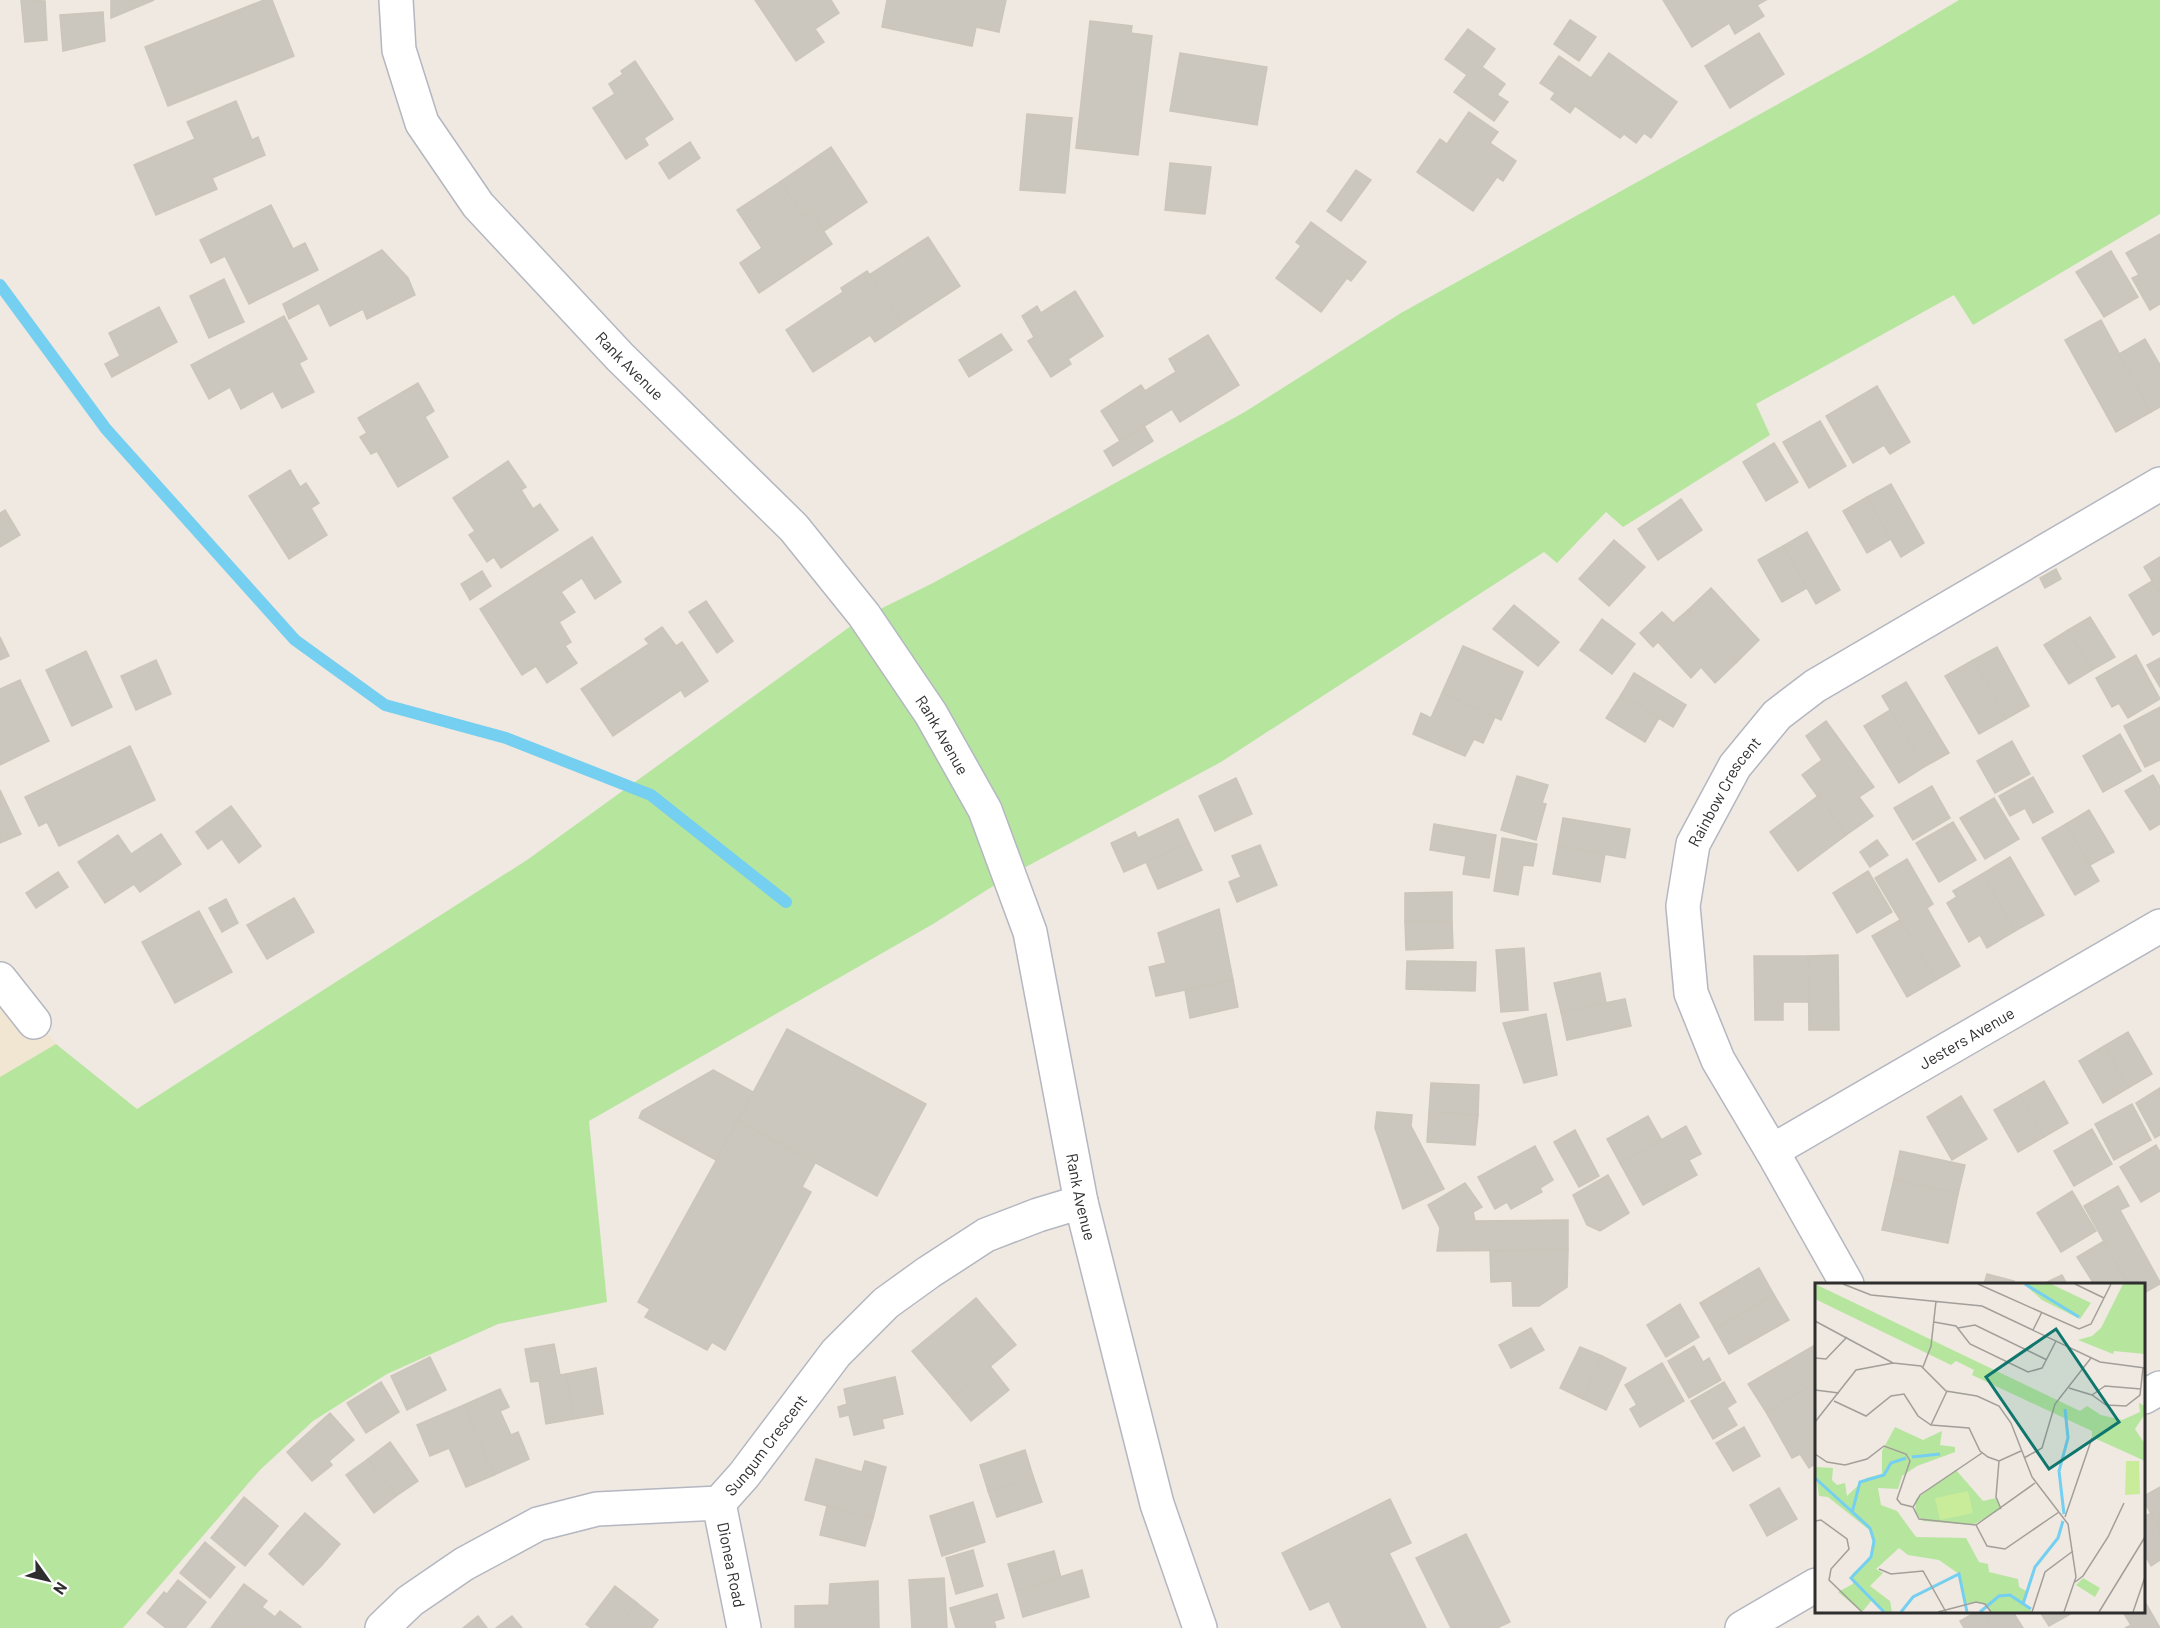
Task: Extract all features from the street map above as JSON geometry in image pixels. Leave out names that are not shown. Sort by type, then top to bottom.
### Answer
[{"type":"street","name":"Rank Avenue","points":[[396,0],[399,50],[422,123],[478,204],[620,357],[794,528],[864,615],[931,714],[985,810],[1030,932],[1082,1202],[1157,1504],[1200,1628]]},
{"type":"street","name":"Rainbow Crescent","points":[[1846,1283],[1718,1060],[1691,993],[1683,906],[1693,844],[1734,766],[1777,716],[1815,686],[2160,484]]},
{"type":"street","name":"Jesters Avenue","points":[[1772,1151],[2160,926]]},
{"type":"street","points":[[0,979],[34,1022]]},
{"type":"street","name":"Sungum Crescent","points":[[382,1628],[410,1601],[464,1564],[538,1524],[597,1509],[719,1503],[744,1475],[836,1353],[886,1303],[986,1235],[1038,1215],[1082,1202]]},
{"type":"street","points":[[2145,1396],[2160,1388]]},
{"type":"street","name":"Dionea Road","points":[[719,1503],[744,1628]]},
{"type":"street","points":[[1742,1628],[1815,1586]]},
{"type":"shaded area","points":[[0,974],[56,1044],[0,1077]]},
{"type":"green space","points":[[1959,0],[2160,0],[2160,214],[1973,325],[1954,295],[1756,404],[1770,435],[1623,527],[1606,512],[1557,563],[1544,552],[1221,762],[1009,876],[933,924],[589,1121],[607,1302],[498,1324],[387,1374],[313,1421],[260,1470],[123,1628],[0,1628],[0,1077],[56,1044],[137,1109],[527,860],[862,618],[933,583],[1243,413],[1401,313],[1870,53]]},
{"type":"building","points":[[21,0],[45,1],[47,40],[25,42]]},
{"type":"building","points":[[111,0],[154,0],[111,18]]},
{"type":"building","points":[[264,0],[272,0],[294,56],[168,106],[145,47]]},
{"type":"building","points":[[755,0],[831,0],[839,13],[815,29],[824,42],[796,61]]},
{"type":"building","points":[[887,0],[1006,0],[999,32],[976,27],[972,46],[882,27]]},
{"type":"building","points":[[1663,0],[1766,0],[1757,5],[1764,16],[1735,34],[1729,23],[1692,47]]},
{"type":"building","points":[[103,12],[105,41],[63,51],[60,15]]},
{"type":"building","points":[[1570,20],[1596,37],[1579,61],[1554,44]]},
{"type":"building","points":[[1090,21],[1132,26],[1131,33],[1152,36],[1138,155],[1076,148]]},
{"type":"building","points":[[1468,29],[1495,49],[1482,67],[1505,84],[1497,95],[1508,102],[1494,121],[1454,92],[1467,75],[1445,59]]},
{"type":"building","points":[[1759,33],[1784,74],[1730,108],[1705,66]]},
{"type":"building","points":[[1180,53],[1267,67],[1257,125],[1170,111]]},
{"type":"building","points":[[1609,53],[1677,102],[1651,138],[1644,133],[1636,143],[1624,134],[1620,138],[1575,106],[1570,113],[1551,99],[1555,93],[1540,83],[1559,56],[1591,78]]},
{"type":"building","points":[[635,61],[673,119],[644,138],[648,145],[626,159],[593,108],[615,94],[609,84]]},
{"type":"building","points":[[236,101],[252,140],[258,137],[265,155],[212,178],[217,189],[156,215],[134,165],[195,139],[187,122]]},
{"type":"building","points":[[1469,112],[1498,132],[1490,143],[1516,161],[1503,181],[1497,177],[1473,211],[1417,172],[1440,139],[1447,144]]},
{"type":"building","points":[[1027,114],[1072,118],[1065,193],[1020,190]]},
{"type":"building","points":[[690,142],[700,158],[669,179],[659,163]]},
{"type":"building","points":[[831,147],[867,202],[824,231],[811,212],[803,216],[780,182]]},
{"type":"building","points":[[1170,163],[1211,167],[1205,214],[1165,210]]},
{"type":"building","points":[[1356,170],[1371,180],[1341,221],[1327,211]]},
{"type":"building","points":[[780,182],[803,216],[811,212],[832,244],[759,293],[740,263],[762,248],[737,210]]},
{"type":"building","points":[[271,205],[293,249],[305,243],[318,270],[249,304],[225,256],[211,263],[200,240]]},
{"type":"building","points":[[1311,222],[1366,262],[1351,281],[1347,278],[1321,312],[1276,278],[1301,246],[1296,242]]},
{"type":"building","points":[[2160,234],[2160,304],[2150,310],[2132,278],[2139,275],[2126,253]]},
{"type":"building","points":[[928,237],[960,286],[902,324],[869,275]]},
{"type":"building","points":[[382,250],[408,278],[415,295],[367,319],[363,309],[330,326],[319,303],[289,319],[283,304]]},
{"type":"building","points":[[2111,251],[2138,297],[2104,317],[2076,272]]},
{"type":"building","points":[[867,271],[902,324],[875,342],[870,335],[813,372],[786,330],[843,292],[841,288]]},
{"type":"building","points":[[224,279],[244,322],[209,338],[190,296]]},
{"type":"building","points":[[1075,291],[1103,336],[1068,359],[1071,364],[1051,377],[1028,341],[1034,337],[1022,316],[1037,306],[1041,313]]},
{"type":"building","points":[[159,307],[177,342],[112,377],[105,364],[120,356],[109,333]]},
{"type":"building","points":[[284,316],[307,359],[299,363],[314,392],[282,408],[273,391],[241,409],[230,387],[209,399],[191,365]]},
{"type":"building","points":[[2101,320],[2151,412],[2116,432],[2065,340]]},
{"type":"building","points":[[1001,334],[1012,350],[969,377],[959,360]]},
{"type":"building","points":[[1208,335],[1239,385],[1180,422],[1172,409],[1120,441],[1101,411],[1141,385],[1145,391],[1176,372],[1169,359]]},
{"type":"building","points":[[2145,339],[2160,365],[2160,407],[2151,412],[2119,354]]},
{"type":"building","points":[[418,383],[434,411],[425,417],[448,457],[398,487],[377,451],[371,454],[360,437],[367,433],[358,418]]},
{"type":"building","points":[[1877,386],[1910,442],[1890,454],[1884,445],[1853,463],[1826,416]]},
{"type":"building","points":[[1820,421],[1846,466],[1809,488],[1783,442]]},
{"type":"building","points":[[1144,426],[1153,441],[1113,466],[1104,451]]},
{"type":"building","points":[[1774,443],[1798,482],[1766,501],[1743,462]]},
{"type":"building","points":[[508,461],[526,487],[521,490],[533,509],[540,504],[558,530],[501,568],[494,557],[487,562],[469,535],[475,531],[453,498]]},
{"type":"building","points":[[290,470],[300,487],[306,483],[319,503],[311,508],[327,535],[289,559],[249,496]]},
{"type":"building","points":[[1891,484],[1924,543],[1901,557],[1867,497]]},
{"type":"building","points":[[1867,497],[1891,539],[1867,553],[1843,511]]},
{"type":"building","points":[[1681,499],[1702,530],[1658,560],[1638,529]]},
{"type":"building","points":[[5,510],[20,535],[0,547],[0,513]]},
{"type":"building","points":[[1807,532],[1840,590],[1816,604],[1783,546]]},
{"type":"building","points":[[592,537],[621,582],[595,599],[582,578],[561,592],[575,612],[559,622],[571,642],[565,646],[577,663],[547,683],[536,666],[522,675],[480,609]]},
{"type":"building","points":[[1614,540],[1645,567],[1609,606],[1579,579]]},
{"type":"building","points":[[1783,546],[1807,588],[1782,602],[1758,560]]},
{"type":"building","points":[[2160,557],[2160,594],[2144,567]]},
{"type":"building","points":[[2056,569],[2061,579],[2045,588],[2040,578]]},
{"type":"building","points":[[482,571],[491,586],[470,600],[461,584]]},
{"type":"building","points":[[2152,581],[2160,594],[2160,631],[2153,635],[2129,595]]},
{"type":"building","points":[[1711,588],[1759,640],[1737,662],[1688,610]]},
{"type":"building","points":[[706,601],[733,641],[717,653],[689,612]]},
{"type":"building","points":[[1514,605],[1559,642],[1538,666],[1493,629]]},
{"type":"building","points":[[1688,610],[1737,662],[1715,683],[1701,667],[1691,678],[1658,642],[1653,647],[1640,633],[1662,612],[1673,623]]},
{"type":"building","points":[[2090,617],[2115,657],[2092,670],[2068,630]]},
{"type":"building","points":[[1602,619],[1635,644],[1612,674],[1580,650]]},
{"type":"building","points":[[662,627],[676,646],[682,642],[708,681],[685,697],[681,690],[613,736],[581,689],[649,644],[645,639]]},
{"type":"building","points":[[2068,630],[2092,670],[2069,684],[2044,645]]},
{"type":"building","points":[[0,637],[9,656],[0,660]]},
{"type":"building","points":[[1463,646],[1523,672],[1501,720],[1442,693]]},
{"type":"building","points":[[1997,647],[2029,706],[2006,719],[1973,660]]},
{"type":"building","points":[[86,651],[112,707],[72,726],[46,670]]},
{"type":"building","points":[[2136,655],[2160,699],[2128,718],[2119,703],[2112,707],[2096,678]]},
{"type":"building","points":[[2160,658],[2160,687],[2147,665]]},
{"type":"building","points":[[156,660],[171,694],[136,710],[121,676]]},
{"type":"building","points":[[1973,660],[2006,719],[1979,734],[1945,676]]},
{"type":"building","points":[[1634,673],[1686,705],[1673,727],[1621,695]]},
{"type":"building","points":[[20,680],[49,741],[0,765],[0,689]]},
{"type":"building","points":[[1906,682],[1949,753],[1924,767],[1882,696]]},
{"type":"building","points":[[1442,693],[1495,717],[1483,743],[1474,739],[1465,756],[1413,734],[1421,713],[1431,718]]},
{"type":"building","points":[[1621,695],[1659,718],[1645,742],[1606,718]]},
{"type":"building","points":[[2160,707],[2160,760],[2145,767],[2124,726]]},
{"type":"building","points":[[1890,710],[1924,767],[1899,783],[1864,726]]},
{"type":"building","points":[[1826,721],[1874,787],[1859,797],[1873,816],[1846,835],[1802,775],[1822,760],[1806,736]]},
{"type":"building","points":[[2120,734],[2141,771],[2103,792],[2083,756]]},
{"type":"building","points":[[2012,741],[2030,774],[1995,793],[1977,761]]},
{"type":"building","points":[[130,746],[155,800],[59,846],[47,822],[39,826],[25,797]]},
{"type":"building","points":[[2153,775],[2160,787],[2160,824],[2150,830],[2125,791]]},
{"type":"building","points":[[1517,776],[1548,785],[1542,803],[1546,804],[1536,840],[1501,830]]},
{"type":"building","points":[[2033,777],[2053,812],[2033,823],[2025,808],[2010,816],[1999,796]]},
{"type":"building","points":[[1236,778],[1252,814],[1215,831],[1199,796]]},
{"type":"building","points":[[1932,786],[1950,818],[1913,840],[1894,808]]},
{"type":"building","points":[[0,790],[21,834],[0,843]]},
{"type":"building","points":[[1818,796],[1846,835],[1798,871],[1770,832]]},
{"type":"building","points":[[1994,798],[2019,839],[1985,859],[1960,818]]},
{"type":"building","points":[[231,806],[261,846],[239,863],[222,839],[208,849],[196,832]]},
{"type":"building","points":[[2089,810],[2114,852],[2090,865],[2066,824]]},
{"type":"building","points":[[1563,818],[1630,829],[1625,858],[1558,846]]},
{"type":"building","points":[[1178,819],[1189,843],[1124,872],[1111,843],[1135,832],[1138,838]]},
{"type":"building","points":[[1953,822],[1976,860],[1939,882],[1916,843]]},
{"type":"building","points":[[1434,824],[1496,835],[1489,878],[1463,874],[1466,856],[1430,850]]},
{"type":"building","points":[[2066,824],[2099,881],[2075,895],[2042,838]]},
{"type":"building","points":[[161,834],[181,864],[140,892],[134,884],[105,903],[78,862],[118,835],[131,854]]},
{"type":"building","points":[[1502,838],[1537,844],[1533,866],[1523,865],[1518,895],[1494,891]]},
{"type":"building","points":[[1877,840],[1888,855],[1870,867],[1860,852]]},
{"type":"building","points":[[1189,843],[1202,870],[1158,889],[1146,862]]},
{"type":"building","points":[[1260,845],[1277,885],[1237,902],[1229,882],[1241,877],[1232,856]]},
{"type":"building","points":[[1558,846],[1605,854],[1600,882],[1553,874]]},
{"type":"building","points":[[2010,857],[2044,915],[2015,931],[1982,874]]},
{"type":"building","points":[[1907,859],[1933,904],[1927,908],[1960,966],[1936,980],[1875,878]]},
{"type":"building","points":[[1868,871],[1892,912],[1857,933],[1833,893]]},
{"type":"building","points":[[58,872],[68,887],[36,908],[26,893]]},
{"type":"building","points":[[1982,874],[2015,931],[1987,948],[1980,935],[1969,942],[1947,903],[1957,897],[1953,891]]},
{"type":"building","points":[[1452,892],[1452,921],[1405,921],[1405,893]]},
{"type":"building","points":[[294,898],[314,932],[267,959],[247,925]]},
{"type":"building","points":[[226,899],[238,923],[222,932],[209,908]]},
{"type":"building","points":[[1219,909],[1233,980],[1156,996],[1149,967],[1166,963],[1158,933]]},
{"type":"building","points":[[199,911],[232,972],[175,1003],[142,942]]},
{"type":"building","points":[[1900,920],[1936,980],[1907,997],[1872,936]]},
{"type":"building","points":[[1405,921],[1452,921],[1453,948],[1406,950]]},
{"type":"building","points":[[1524,948],[1528,1010],[1501,1012],[1496,950]]},
{"type":"building","points":[[1838,955],[1839,1030],[1809,1030],[1808,956]]},
{"type":"building","points":[[1754,956],[1808,956],[1809,1002],[1783,1002],[1783,1020],[1755,1020]]},
{"type":"building","points":[[1407,961],[1476,962],[1475,991],[1406,989]]},
{"type":"building","points":[[1600,973],[1606,1003],[1561,1012],[1554,983]]},
{"type":"building","points":[[1233,980],[1238,1007],[1190,1018],[1185,990]]},
{"type":"building","points":[[1625,999],[1631,1026],[1567,1040],[1561,1012]]},
{"type":"building","points":[[1546,1014],[1557,1075],[1524,1083],[1503,1023]]},
{"type":"building","points":[[787,1029],[926,1104],[877,1196],[738,1121]]},
{"type":"building","points":[[2128,1032],[2152,1074],[2128,1088],[2104,1046]]},
{"type":"building","points":[[2104,1046],[2128,1088],[2103,1103],[2079,1061]]},
{"type":"building","points":[[713,1070],[753,1092],[716,1160],[639,1118],[642,1111]]},
{"type":"building","points":[[2044,1081],[2068,1123],[2044,1137],[2020,1095]]},
{"type":"building","points":[[1431,1083],[1479,1085],[1478,1115],[1429,1112]]},
{"type":"building","points":[[2160,1088],[2160,1135],[2155,1138],[2136,1103]]},
{"type":"building","points":[[2020,1095],[2044,1137],[2018,1152],[1994,1110]]},
{"type":"building","points":[[1961,1096],[1987,1139],[1952,1160],[1927,1117]]},
{"type":"building","points":[[2132,1104],[2151,1140],[2114,1160],[2095,1124]]},
{"type":"building","points":[[1377,1112],[1412,1115],[1411,1126],[1444,1189],[1403,1209],[1375,1128]]},
{"type":"building","points":[[1429,1112],[1478,1115],[1475,1145],[1427,1142]]},
{"type":"building","points":[[1648,1116],[1661,1139],[1620,1163],[1607,1139]]},
{"type":"building","points":[[738,1121],[815,1163],[802,1187],[811,1192],[725,1350],[712,1342],[707,1350],[645,1317],[650,1309],[638,1302]]},
{"type":"building","points":[[1686,1126],[1701,1154],[1689,1160],[1697,1175],[1643,1205],[1620,1163]]},
{"type":"building","points":[[2092,1129],[2112,1164],[2074,1186],[2054,1151]]},
{"type":"building","points":[[1575,1130],[1599,1176],[1579,1187],[1554,1142]]},
{"type":"building","points":[[2156,1145],[2160,1152],[2160,1191],[2141,1202],[2120,1167]]},
{"type":"building","points":[[1535,1146],[1553,1180],[1540,1188],[1542,1192],[1511,1209],[1507,1202],[1495,1209],[1478,1177]]},
{"type":"building","points":[[1900,1151],[1965,1165],[1958,1194],[1894,1179]]},
{"type":"building","points":[[1608,1175],[1629,1213],[1600,1231],[1587,1225],[1573,1195]]},
{"type":"building","points":[[1894,1179],[1958,1194],[1948,1243],[1882,1230]]},
{"type":"building","points":[[1465,1183],[1482,1207],[1473,1212],[1475,1221],[1568,1220],[1568,1250],[1437,1251],[1440,1228],[1428,1205]]},
{"type":"building","points":[[2118,1186],[2129,1206],[2120,1210],[2160,1284],[2145,1292],[2145,1283],[2127,1283],[2084,1206]]},
{"type":"building","points":[[2072,1191],[2096,1231],[2061,1252],[2037,1213]]},
{"type":"building","points":[[2104,1241],[2126,1283],[2093,1283],[2077,1257]]},
{"type":"building","points":[[1568,1250],[1567,1287],[1539,1306],[1513,1306],[1512,1281],[1491,1282],[1490,1251]]},
{"type":"building","points":[[1759,1268],[1774,1295],[1715,1329],[1700,1303]]},
{"type":"building","points":[[1987,1274],[2014,1281],[2013,1283],[1984,1283]]},
{"type":"building","points":[[2062,1275],[2066,1283],[2045,1283]]},
{"type":"building","points":[[1774,1295],[1789,1320],[1729,1354],[1715,1329]]},
{"type":"building","points":[[976,1298],[1016,1345],[952,1398],[912,1351]]},
{"type":"building","points":[[1680,1304],[1699,1337],[1666,1357],[1647,1325]]},
{"type":"building","points":[[1531,1328],[1544,1350],[1511,1368],[1499,1345]]},
{"type":"building","points":[[554,1344],[560,1375],[566,1374],[574,1419],[546,1424],[539,1381],[531,1382],[525,1349]]},
{"type":"building","points":[[1815,1345],[1815,1383],[1766,1412],[1748,1384]]},
{"type":"building","points":[[1694,1346],[1703,1362],[1709,1358],[1721,1380],[1689,1398],[1668,1361]]},
{"type":"building","points":[[1580,1347],[1602,1356],[1583,1399],[1560,1388]]},
{"type":"building","points":[[1602,1356],[1626,1368],[1606,1410],[1583,1399]]},
{"type":"building","points":[[430,1357],[446,1390],[407,1410],[391,1376]]},
{"type":"building","points":[[1662,1363],[1684,1401],[1640,1427],[1630,1409],[1637,1405],[1625,1385]]},
{"type":"building","points":[[990,1366],[1009,1390],[971,1421],[952,1398]]},
{"type":"building","points":[[596,1368],[603,1414],[574,1419],[566,1374]]},
{"type":"building","points":[[895,1377],[903,1414],[882,1419],[884,1428],[854,1435],[849,1415],[840,1417],[838,1407],[847,1404],[844,1389]]},
{"type":"building","points":[[381,1382],[399,1412],[366,1433],[347,1403]]},
{"type":"building","points":[[1724,1382],[1736,1402],[1727,1408],[1737,1425],[1713,1439],[1691,1401]]},
{"type":"building","points":[[1815,1383],[1815,1464],[1809,1468],[1800,1454],[1792,1458],[1766,1412]]},
{"type":"building","points":[[500,1389],[509,1407],[500,1411],[511,1435],[518,1432],[529,1459],[494,1475],[464,1405]]},
{"type":"building","points":[[464,1405],[494,1475],[466,1487],[449,1448],[430,1456],[417,1425]]},
{"type":"building","points":[[330,1413],[354,1440],[329,1461],[332,1465],[312,1481],[287,1452]]},
{"type":"building","points":[[1744,1427],[1760,1456],[1733,1471],[1716,1443]]},
{"type":"building","points":[[390,1442],[418,1481],[396,1496],[368,1459]]},
{"type":"building","points":[[1025,1450],[1033,1476],[988,1491],[980,1465]]},
{"type":"building","points":[[368,1459],[396,1496],[374,1513],[346,1475]]},
{"type":"building","points":[[816,1459],[862,1472],[865,1461],[886,1467],[873,1518],[805,1500]]},
{"type":"building","points":[[1033,1476],[1042,1502],[997,1517],[988,1491]]},
{"type":"building","points":[[2160,1487],[2160,1530],[2145,1503],[2145,1495]]},
{"type":"building","points":[[1779,1488],[1797,1519],[1767,1536],[1750,1505]]},
{"type":"building","points":[[244,1497],[278,1526],[245,1566],[211,1538]]},
{"type":"building","points":[[1390,1499],[1411,1543],[1389,1553],[1426,1628],[1342,1628],[1329,1601],[1310,1610],[1282,1553]]},
{"type":"building","points":[[973,1502],[985,1542],[942,1556],[930,1516]]},
{"type":"building","points":[[827,1506],[873,1518],[865,1546],[820,1535]]},
{"type":"building","points":[[305,1513],[340,1544],[322,1565],[287,1533]]},
{"type":"building","points":[[2151,1513],[2160,1530],[2160,1560],[2151,1566],[2145,1555],[2145,1516]]},
{"type":"building","points":[[287,1533],[322,1565],[303,1585],[269,1554]]},
{"type":"building","points":[[1466,1534],[1510,1622],[1497,1628],[1451,1628],[1416,1558]]},
{"type":"building","points":[[205,1542],[235,1567],[210,1598],[180,1573]]},
{"type":"building","points":[[973,1550],[983,1586],[956,1594],[946,1558]]},
{"type":"building","points":[[1054,1551],[1061,1578],[1016,1591],[1008,1564]]},
{"type":"building","points":[[1082,1570],[1089,1597],[1023,1617],[1016,1591]]},
{"type":"building","points":[[944,1578],[947,1628],[912,1628],[909,1580]]},
{"type":"building","points":[[178,1580],[206,1602],[185,1628],[166,1628],[147,1613],[164,1592],[167,1594]]},
{"type":"building","points":[[878,1581],[879,1628],[795,1628],[795,1606],[829,1605],[830,1584]]},
{"type":"building","points":[[244,1584],[267,1601],[262,1607],[275,1617],[280,1611],[301,1627],[242,1628],[222,1613]]},
{"type":"building","points":[[615,1586],[637,1603],[618,1628],[591,1628],[586,1624]]},
{"type":"building","points":[[997,1594],[1004,1618],[994,1621],[996,1628],[956,1628],[950,1608]]},
{"type":"building","points":[[2145,1602],[2160,1628],[2125,1628],[2131,1625],[2124,1613],[2145,1613]]},
{"type":"building","points":[[637,1603],[658,1620],[652,1628],[618,1628]]},
{"type":"building","points":[[222,1613],[242,1628],[211,1628]]},
{"type":"building","points":[[1974,1613],[1985,1613],[1993,1628],[1964,1628],[1960,1621]]},
{"type":"building","points":[[1985,1613],[2014,1613],[2023,1628],[1993,1628]]},
{"type":"building","points":[[2041,1613],[2072,1613],[2049,1626]]},
{"type":"building","points":[[478,1616],[487,1628],[463,1628]]},
{"type":"building","points":[[512,1616],[522,1628],[496,1628]]},
{"type":"waterway","points":[[0,285],[106,429],[295,640],[385,705],[506,738],[651,795],[786,902]]}]
